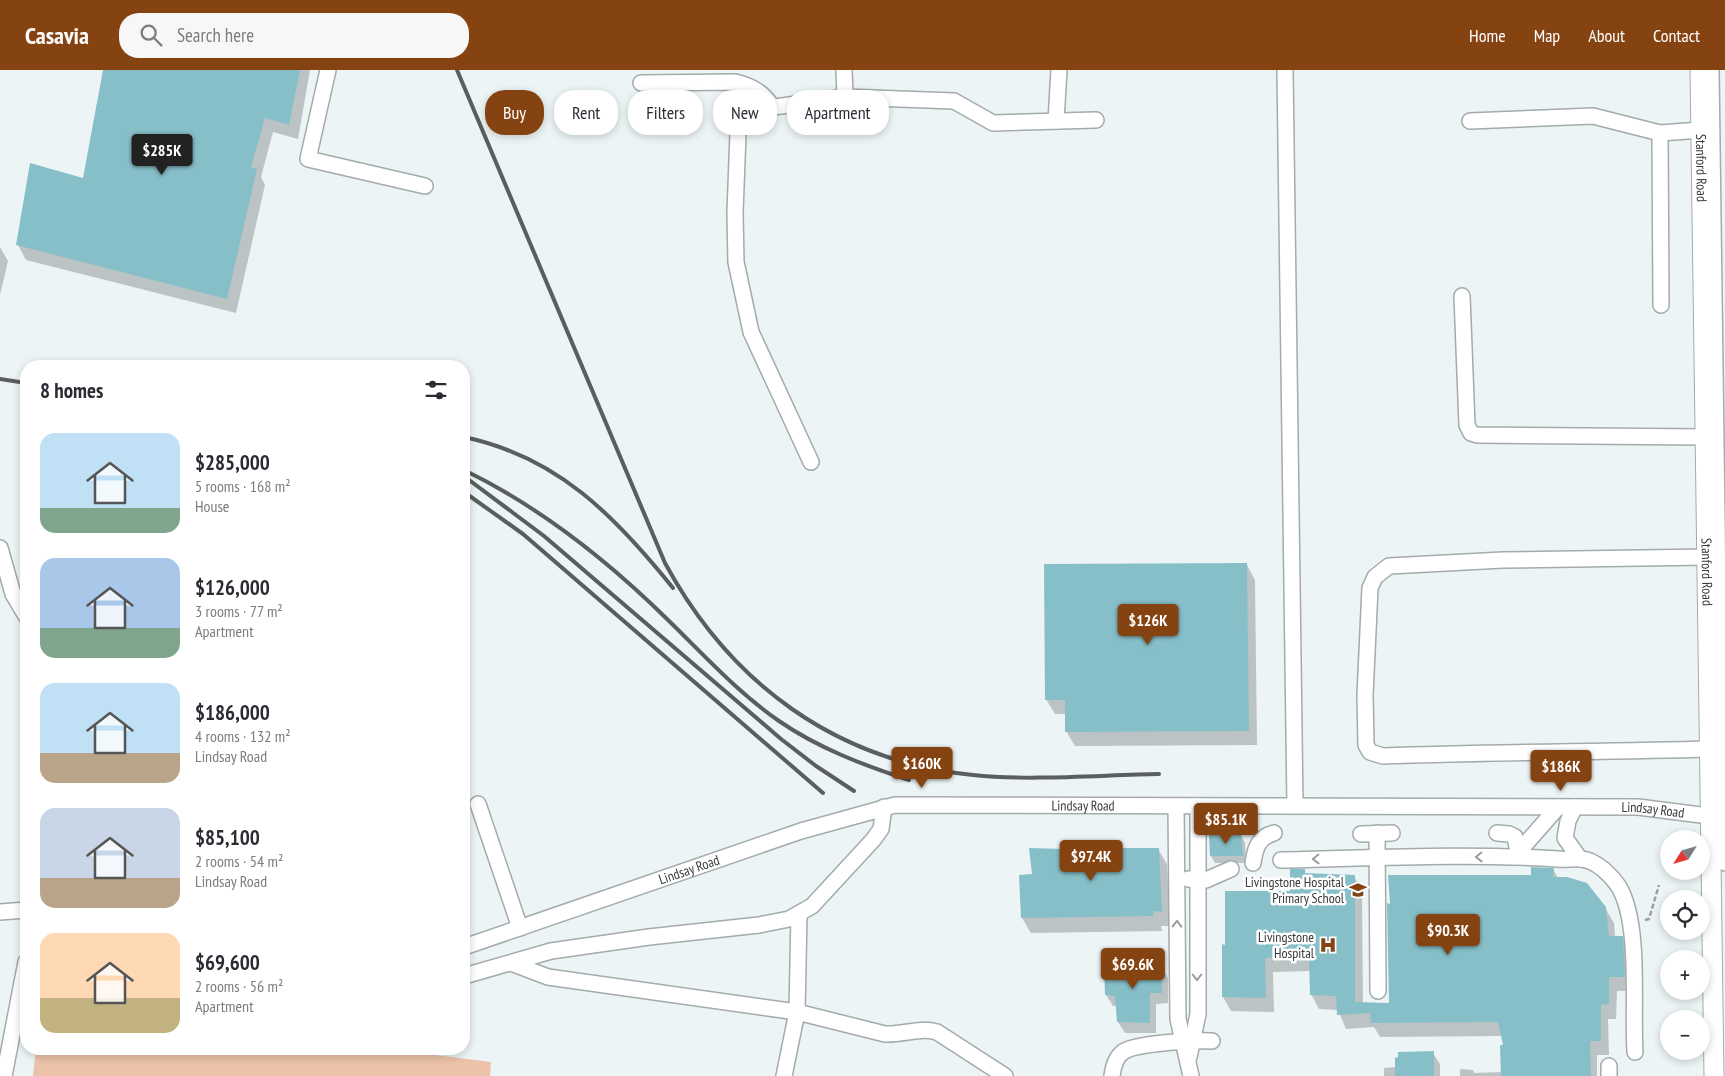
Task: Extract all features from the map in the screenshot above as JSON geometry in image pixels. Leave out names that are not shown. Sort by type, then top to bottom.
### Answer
[{"type":"main road","name":"Stanford Road","points":[[1709,72],[1701,130],[1710,749],[1719,816],[1714,1076]]},
{"type":"street","points":[[328,70],[308,159],[425,186]]},
{"type":"street","points":[[844,70],[845,90]]},
{"type":"street","points":[[1056,121],[1059,70]]},
{"type":"street","points":[[1285,70],[1295,806]]},
{"type":"street","points":[[1709,72],[1719,816],[1725,863]]},
{"type":"street","points":[[641,83],[735,82],[751,86],[757,90]]},
{"type":"street","points":[[889,99],[954,101],[992,123],[1096,120]]},
{"type":"street","points":[[1470,121],[1593,116],[1660,133],[1701,130]]},
{"type":"street","points":[[1660,133],[1661,305]]},
{"type":"street","points":[[738,135],[735,194],[736,262],[751,332],[811,462]]},
{"type":"street","points":[[1462,296],[1467,425],[1472,433],[1477,435],[1705,436]]},
{"type":"street","points":[[0,548],[13,594],[20,606]]},
{"type":"street","points":[[1707,557],[1503,560],[1389,566],[1375,577],[1370,588],[1366,705],[1368,750],[1383,756],[1488,752],[1585,753],[1710,749]]},
{"type":"street","points":[[478,804],[520,928]]},
{"type":"street","name":"Lindsay Road","points":[[470,945],[801,831],[884,807],[912,804],[1638,807],[1719,816]]},
{"type":"street","points":[[1176,806],[1179,878],[1178,1019],[1188,1041]]},
{"type":"street","points":[[1189,1070],[1188,1041],[1198,1014],[1198,806]]},
{"type":"street","points":[[470,974],[551,951],[649,937],[759,926],[799,914],[818,900],[873,840],[881,829],[884,807]]},
{"type":"street","points":[[1517,854],[1558,807]]},
{"type":"street","points":[[1575,807],[1568,821],[1565,838],[1580,858]]},
{"type":"street","points":[[1361,834],[1385,833],[1378,858],[1378,990]]},
{"type":"street","points":[[1497,833],[1508,834],[1514,837],[1517,854]]},
{"type":"street","points":[[1252,863],[1260,840],[1274,834]]},
{"type":"street","points":[[1281,860],[1517,854],[1570,860],[1580,858],[1591,862],[1613,878],[1626,903],[1631,923],[1635,1052]]},
{"type":"street","points":[[1179,878],[1212,879],[1232,869]]},
{"type":"street","points":[[0,912],[20,910]]},
{"type":"street","points":[[784,1076],[797,1012],[799,914]]},
{"type":"street","points":[[511,963],[548,977],[797,1012],[885,1034],[899,1035],[925,1029],[937,1032],[1005,1076]]},
{"type":"street","points":[[4,1076],[20,993]]},
{"type":"street","points":[[1112,1076],[1118,1058],[1128,1049],[1188,1041],[1212,1041]]},
{"type":"path","points":[[1631,923],[1649,919],[1659,885]]},
{"type":"shaded area","points":[[35,1055],[435,1055],[491,1062],[490,1076],[33,1076]]},
{"type":"building","points":[[103,70],[300,70],[289,125],[265,118],[251,167],[257,169],[227,299],[16,245],[30,163],[83,178]]},
{"type":"building","points":[[1247,563],[1249,731],[1065,732],[1065,700],[1045,700],[1044,564]]},
{"type":"building","points":[[1241,834],[1243,856],[1210,856],[1209,835]]},
{"type":"building","points":[[1097,841],[1100,848],[1159,848],[1162,912],[1153,911],[1154,916],[1021,918],[1019,875],[1032,874],[1029,848],[1063,849],[1061,842]]},
{"type":"building","points":[[1531,867],[1554,868],[1553,877],[1567,877],[1587,883],[1606,907],[1609,936],[1623,936],[1625,977],[1609,977],[1609,1005],[1601,1004],[1601,1041],[1590,1041],[1591,1076],[1501,1076],[1500,1045],[1503,1045],[1498,1022],[1371,1023],[1370,1013],[1337,1015],[1336,996],[1310,995],[1309,957],[1265,958],[1266,998],[1222,997],[1222,944],[1225,945],[1225,891],[1290,891],[1290,869],[1305,869],[1305,873],[1355,875],[1355,1002],[1389,1003],[1387,903],[1390,904],[1388,875],[1531,875]]},
{"type":"building","points":[[1162,965],[1162,993],[1150,993],[1150,1023],[1117,1022],[1115,996],[1105,995],[1104,966]]},
{"type":"building","points":[[1434,1051],[1434,1076],[1395,1076],[1395,1058],[1398,1057],[1398,1052]]},
{"type":"railway","points":[[457,70],[665,563],[691,606],[721,645],[755,679],[792,709],[832,733],[876,753],[923,767],[973,775],[1018,778],[1159,774]]},
{"type":"railway","points":[[0,379],[20,382]]},
{"type":"railway","points":[[470,439],[498,446],[528,459],[582,493],[629,537],[673,588]]},
{"type":"railway","points":[[470,473],[519,501],[572,536],[644,597],[749,698],[779,721],[825,748],[909,780]]},
{"type":"railway","points":[[470,481],[544,536],[781,739],[816,766],[854,791]]},
{"type":"railway","points":[[470,496],[523,534],[823,793]]},
{"type":"place","name":"Livingstone Hospital Primary School","points":[[1358,890]]},
{"type":"place","name":"Livingstone Hospital","points":[[1328,945]]}]
